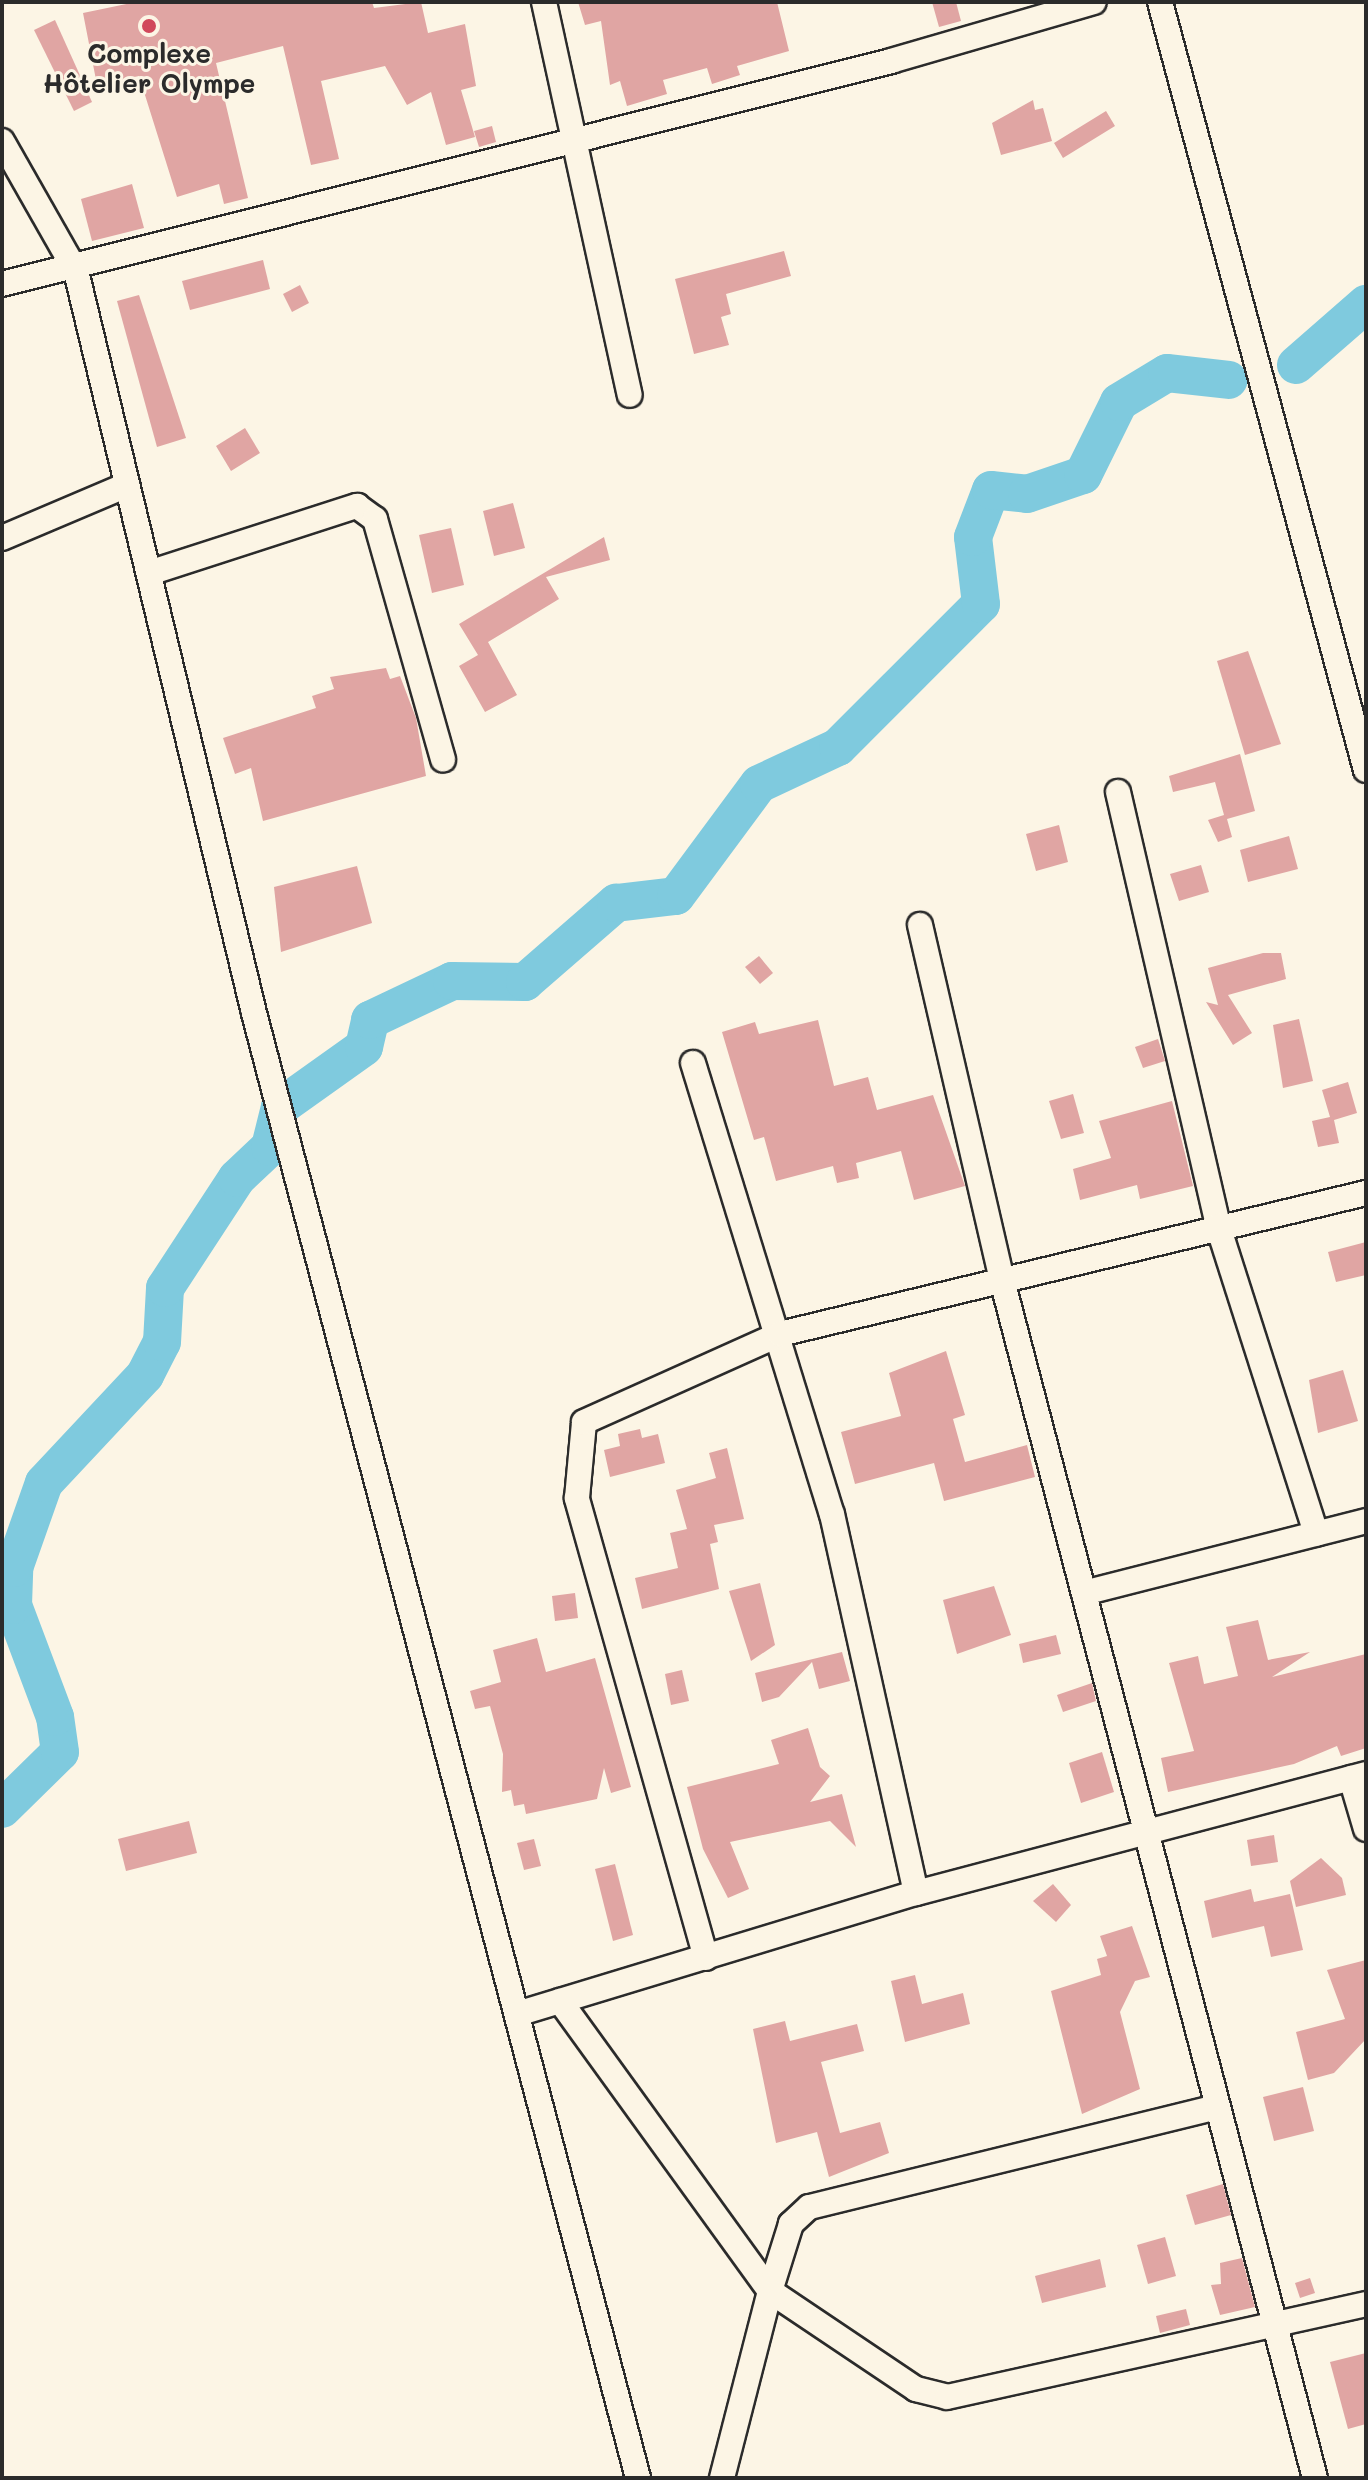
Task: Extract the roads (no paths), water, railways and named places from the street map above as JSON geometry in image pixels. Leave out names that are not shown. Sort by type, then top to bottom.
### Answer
[{"type":"street","points":[[544,2],[630,395]]},
{"type":"street","points":[[2,284],[76,271],[577,142],[1094,2]]},
{"type":"street","points":[[1160,2],[1366,770]]},
{"type":"street","points":[[2,141],[76,271],[254,1013],[638,2478]]},
{"type":"street","points":[[2,538],[127,485]]},
{"type":"street","points":[[149,573],[357,506],[375,519],[443,760]]},
{"type":"street","points":[[1118,792],[1218,1226],[1316,1534]]},
{"type":"street","points":[[920,925],[1002,1280],[1143,1831],[1279,2325],[1315,2478]]},
{"type":"street","points":[[693,1063],[780,1334],[832,1514],[916,1893]]},
{"type":"street","points":[[706,1958],[577,1498],[584,1422],[780,1334],[1218,1226],[1366,1193]]},
{"type":"street","points":[[1084,1593],[1366,1521]]},
{"type":"street","points":[[517,2014],[916,1893],[1358,1776],[1366,1829]]},
{"type":"street","points":[[560,2001],[770,2291],[916,2389],[947,2397],[1366,2304]]},
{"type":"street","points":[[722,2478],[770,2291],[791,2224],[809,2207],[1217,2107]]},
{"type":"waterway","points":[[1296,365],[1366,304]]},
{"type":"waterway","points":[[2,1809],[60,1752],[55,1717],[13,1605],[14,1568],[44,1483],[145,1375],[162,1342],[165,1288],[237,1178],[270,1147],[280,1107],[364,1047],[370,1020],[452,981],[525,982],[616,903],[676,896],[759,784],[838,747],[981,604],[973,537],[991,490],[1027,494],[1083,475],[1119,402],[1167,373],[1229,380]]},
{"type":"place","name":"Complexe Hôtelier Olympe","points":[[149,26]]}]
